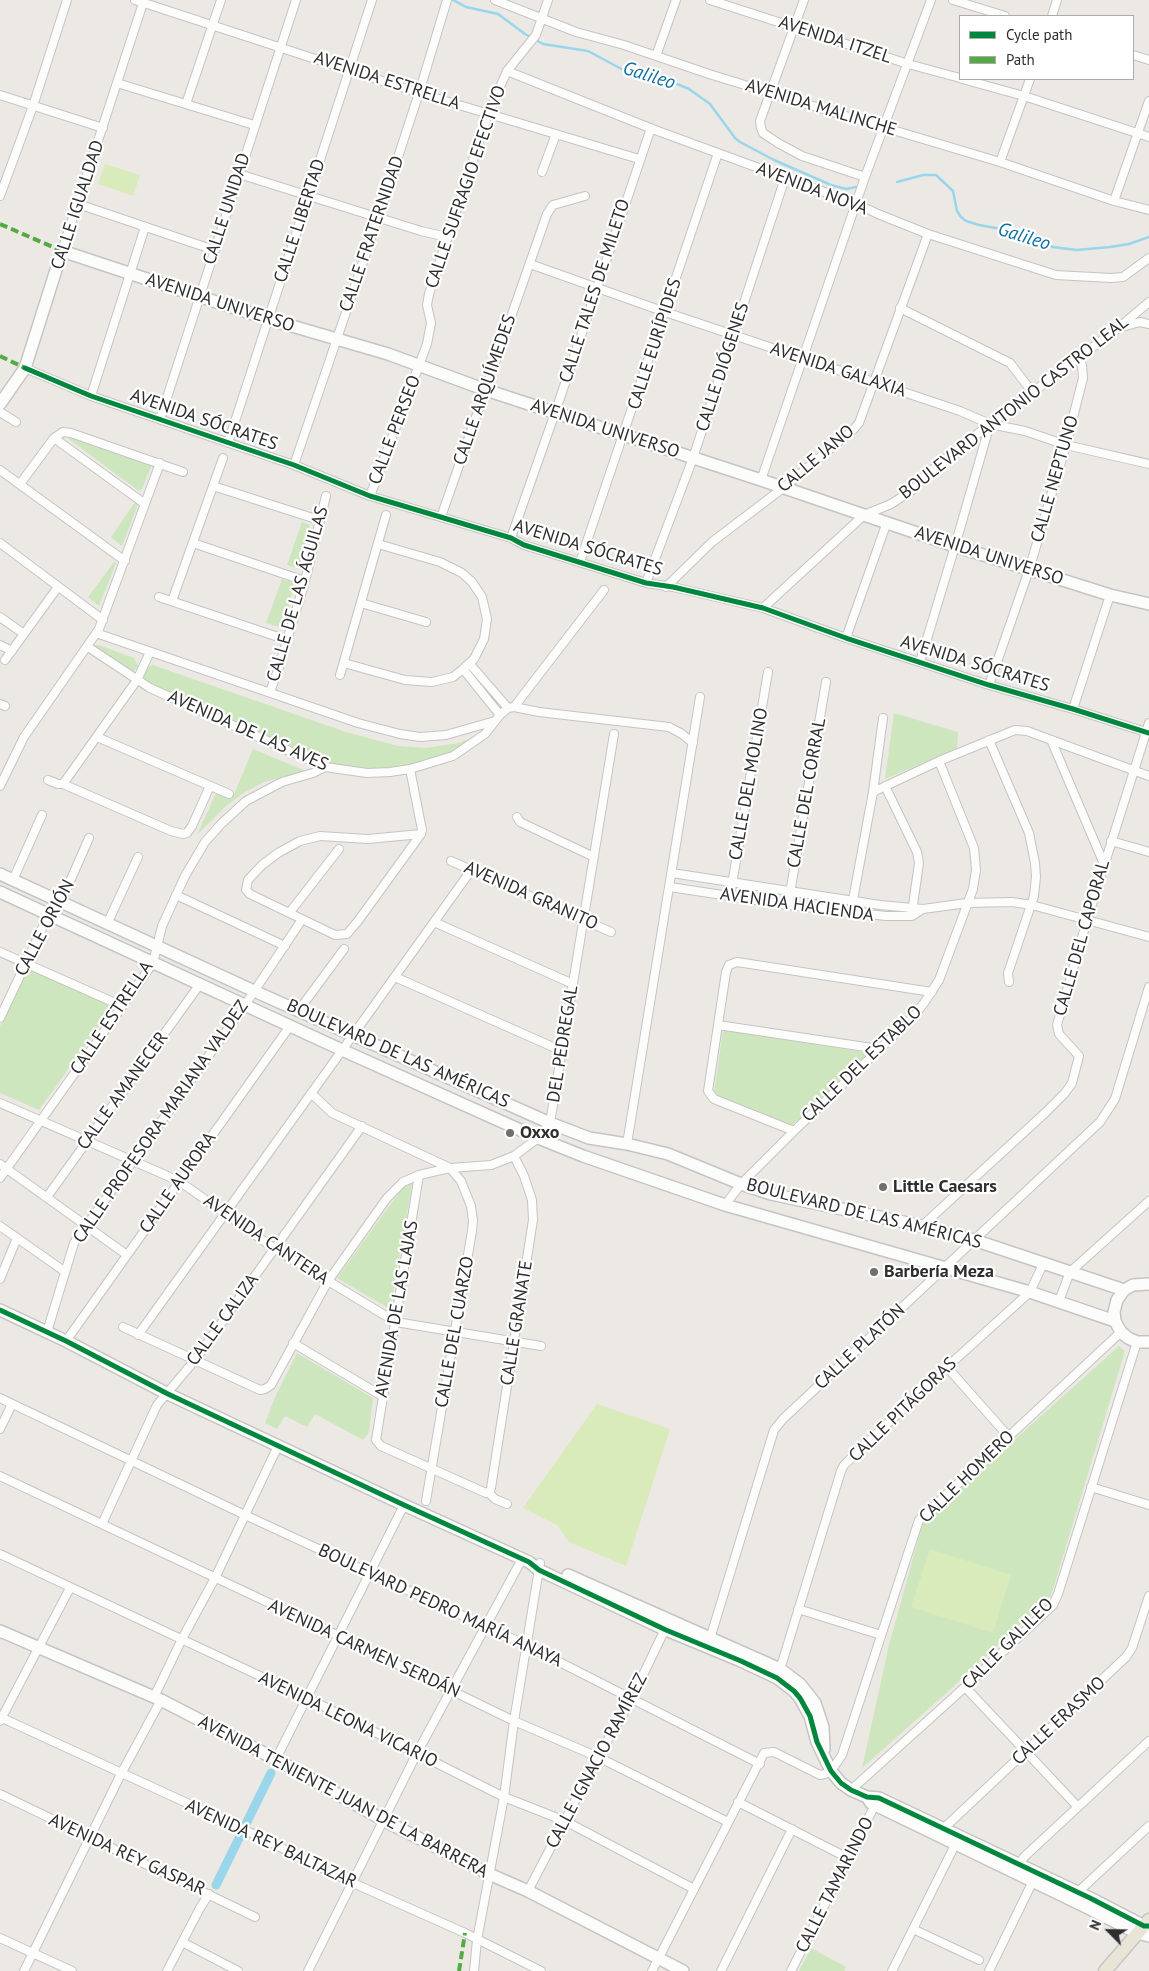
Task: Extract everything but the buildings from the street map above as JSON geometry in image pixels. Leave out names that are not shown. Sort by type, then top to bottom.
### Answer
[{"type":"main road","points":[[1105,1971],[1146,1929]]},
{"type":"main road","points":[[1115,1971],[1146,1929]]},
{"type":"street","points":[[0,196],[33,106],[67,0]]},
{"type":"street","points":[[186,104],[221,0]]},
{"type":"street","name":"CALLE UNIDAD","points":[[160,419],[296,0]]},
{"type":"street","name":"CALLE LIBERTAD","points":[[228,443],[372,0]]},
{"type":"street","name":"AVENIDA MALINCHE","points":[[495,0],[576,32],[1000,162],[1114,201],[1149,210]]},
{"type":"street","name":"CALLE SUFRAGIO EFECTIVO","points":[[419,365],[431,331],[427,304],[429,294],[488,114],[507,71],[534,39],[548,0]]},
{"type":"street","points":[[656,56],[676,0]]},
{"type":"street","name":"AVENIDA ITZEL","points":[[710,0],[908,64],[959,77]]},
{"type":"street","points":[[804,0],[760,121],[761,128],[764,133],[778,143],[802,156],[865,177]]},
{"type":"street","points":[[761,480],[865,177],[931,0]]},
{"type":"street","points":[[953,0],[1002,15]]},
{"type":"street","points":[[1052,15],[1057,0]]},
{"type":"street","name":"AVENIDA ESTRELLA","points":[[141,1],[419,93],[639,159]]},
{"type":"street","name":"CALLE IGUALDAD","points":[[0,404],[25,368],[103,128],[141,1]]},
{"type":"street","name":"CALLE FRATERNIDAD","points":[[294,465],[419,93],[446,1]]},
{"type":"street","points":[[1134,55],[1149,60]]},
{"type":"street","name":"AVENIDA NOVA","points":[[507,71],[651,128],[857,204],[928,234],[1056,275],[1124,277],[1149,258]]},
{"type":"street","name":"AVENIDA ITZEL","points":[[968,80],[1024,96],[1149,137]]},
{"type":"street","points":[[1000,162],[1030,80]]},
{"type":"street","points":[[117,83],[254,125]]},
{"type":"street","points":[[0,95],[103,128]]},
{"type":"street","points":[[1114,201],[1149,101]]},
{"type":"street","name":"CALLE TALES DE MILETO","points":[[511,538],[651,128]]},
{"type":"street","points":[[542,172],[556,134]]},
{"type":"street","name":"CALLE EURÍPIDES","points":[[580,562],[718,153]]},
{"type":"street","points":[[239,174],[421,232],[447,237]]},
{"type":"street","name":"CALLE DIÓGENES","points":[[646,583],[693,458],[786,178]]},
{"type":"street","name":"CALLE ARQUÍMEDES","points":[[440,516],[550,208],[558,203],[585,196]]},
{"type":"street","points":[[78,204],[214,250]]},
{"type":"street","points":[[92,396],[145,227]]},
{"type":"street","name":"CALLE JANO","points":[[666,587],[712,542],[784,488],[853,430],[864,412],[928,234]]},
{"type":"street","name":"AVENIDA UNIVERSO","points":[[62,251],[199,297],[419,365],[486,390],[1028,570],[1110,595],[1149,604]]},
{"type":"street","name":"AVENIDA GALAXIA","points":[[530,264],[665,312],[960,411],[990,424],[1025,431],[1066,445],[1148,462]]},
{"type":"street","name":"BOULEVARD ANTONIO CASTRO LEAL","points":[[764,608],[864,515],[891,504],[911,491],[927,474],[990,424],[1117,329],[1149,302]]},
{"type":"street","points":[[900,308],[1010,363],[1033,393]]},
{"type":"street","points":[[1117,329],[1140,322],[1149,324]]},
{"type":"street","name":"CALLE NEPTUNO","points":[[989,685],[1028,570],[1066,445],[1083,378],[1082,366],[1078,358]]},
{"type":"street","name":"CALLE PERSEO","points":[[370,496],[419,365]]},
{"type":"street","name":"AVENIDA SÓCRATES","points":[[25,368],[92,396],[294,465],[370,496],[511,538],[524,546],[646,583],[673,587],[764,608],[846,638],[989,685],[1148,733]]},
{"type":"street","points":[[0,412],[16,422]]},
{"type":"street","points":[[920,662],[990,424]]},
{"type":"street","points":[[20,484],[54,438],[63,432],[71,433],[183,472]]},
{"type":"street","points":[[54,438],[145,504]]},
{"type":"street","points":[[172,601],[223,458]]},
{"type":"street","points":[[0,786],[24,737],[88,647],[103,620],[160,463]]},
{"type":"street","points":[[0,470],[125,561]]},
{"type":"street","points":[[213,486],[319,520]]},
{"type":"street","name":"CALLE DE LAS ÁGUILAS","points":[[270,692],[305,581],[326,496]]},
{"type":"street","points":[[340,675],[386,515]]},
{"type":"street","points":[[846,638],[886,522]]},
{"type":"street","points":[[0,543],[103,620]]},
{"type":"street","points":[[192,543],[305,581]]},
{"type":"street","points":[[344,663],[392,677],[421,682],[445,679],[453,677],[466,666],[480,649],[486,630],[485,606],[479,590],[462,573],[451,566],[378,544]]},
{"type":"street","points":[[5,660],[58,587]]},
{"type":"street","name":"AVENIDA DE LAS AVES","points":[[88,647],[137,680],[156,690],[324,767],[367,773],[410,769],[453,756],[485,734],[497,718],[511,707],[604,590]]},
{"type":"street","points":[[1073,709],[1110,595]]},
{"type":"street","points":[[158,597],[287,640]]},
{"type":"street","points":[[361,603],[426,622]]},
{"type":"street","points":[[0,617],[24,634]]},
{"type":"street","name":"AVENIDA DE LAS AVES","points":[[96,633],[358,723],[400,734],[420,738],[446,736],[497,718]]},
{"type":"street","points":[[0,645],[12,651]]},
{"type":"street","points":[[63,784],[137,680],[150,652]]},
{"type":"street","points":[[466,666],[511,707],[670,727],[693,743]]},
{"type":"street","points":[[466,666],[497,718]]},
{"type":"street","name":"CALLE DEL MOLINO","points":[[730,896],[768,672]]},
{"type":"street","name":"CALLE DEL CORRAL","points":[[788,905],[826,682]]},
{"type":"street","points":[[627,1144],[700,697]]},
{"type":"street","points":[[851,912],[873,792],[884,718]]},
{"type":"street","name":"CALLE DEL CAPORAL","points":[[922,1226],[1046,1113],[1072,1083],[1079,1056],[1056,1029],[1104,864],[1148,733],[1149,723]]},
{"type":"street","points":[[873,792],[1015,730],[1020,730],[1149,776]]},
{"type":"street","name":"DEL PEDREGAL","points":[[195,1360],[260,1390],[271,1385],[292,1343],[328,1281],[387,1198],[403,1182],[419,1175],[450,1168],[491,1165],[514,1156],[538,1138],[550,1123],[614,734]]},
{"type":"street","points":[[97,737],[229,794]]},
{"type":"street","points":[[989,740],[1029,833],[1033,848],[1036,877],[1032,905],[1008,973],[1009,982]]},
{"type":"street","points":[[1052,742],[1104,864]]},
{"type":"street","name":"CALLE DEL ESTABLO","points":[[725,1205],[741,1184],[794,1130],[913,1017],[939,980],[973,889],[976,875],[974,848],[939,762]]},
{"type":"street","name":"CALLE ESTRELLA","points":[[0,1178],[3,1166],[40,1121],[153,963],[162,926],[198,852],[205,842],[246,801],[282,782],[314,773],[324,767]]},
{"type":"street","points":[[410,769],[422,826],[421,834],[347,934],[335,935],[250,894],[246,888],[247,882],[254,872],[270,858],[300,841],[320,836],[368,839],[421,834]]},
{"type":"street","points":[[48,780],[63,784],[171,831],[183,834],[192,826],[210,786]]},
{"type":"street","points":[[885,786],[917,852],[919,863],[912,916]]},
{"type":"street","points":[[13,880],[42,815]]},
{"type":"street","points":[[517,817],[520,822],[594,858]]},
{"type":"street","name":"CALLE ORIÓN","points":[[0,1018],[49,914],[58,900],[64,895],[89,838]]},
{"type":"street","points":[[1111,841],[1149,852]]},
{"type":"street","points":[[290,912],[339,849]]},
{"type":"street","points":[[108,922],[138,857]]},
{"type":"street","name":"AVENIDA GRANITO","points":[[451,860],[610,932]]},
{"type":"street","points":[[138,1335],[472,869]]},
{"type":"street","name":"AVENIDA HACIENDA","points":[[672,873],[852,902],[923,909],[967,903],[1004,902],[1032,905],[1149,937]]},
{"type":"street","name":"BOULEVARD DE LAS AMÉRICAS","points":[[0,874],[550,1123],[589,1138],[627,1144],[668,1154],[741,1184],[780,1196],[922,1226],[974,1240],[1124,1290]]},
{"type":"street","name":"AVENIDA HACIENDA","points":[[670,887],[788,905],[886,916],[912,916],[923,909]]},
{"type":"street","name":"BOULEVARD DE LAS AMÉRICAS","points":[[0,892],[342,1050],[538,1138],[583,1156],[725,1205],[1030,1292],[1115,1322]]},
{"type":"street","points":[[176,895],[285,946]]},
{"type":"street","points":[[434,922],[573,984]]},
{"type":"street","name":"CALLE PROFESORA MARIANA VALDEZ","points":[[47,1332],[74,1243],[245,1005],[299,924]]},
{"type":"street","points":[[299,1010],[344,949]]},
{"type":"street","points":[[0,952],[122,1006]]},
{"type":"street","points":[[794,1130],[710,1096],[708,1086],[727,968],[733,962],[932,992]]},
{"type":"street","points":[[394,977],[562,1051]]},
{"type":"street","name":"CALLE AMANECER","points":[[47,1197],[200,984]]},
{"type":"street","name":"CALLE PLATÓN","points":[[708,1644],[774,1430],[1092,1129],[1106,1113],[1115,1099],[1149,986]]},
{"type":"street","points":[[718,1025],[879,1049]]},
{"type":"street","name":"CALLE AURORA","points":[[66,1341],[290,1026]]},
{"type":"street","points":[[311,1094],[332,1113],[450,1168]]},
{"type":"street","name":"AVENIDA CANTERA","points":[[0,1103],[179,1181],[275,1248],[396,1322],[541,1346]]},
{"type":"street","name":"CALLE CALIZA","points":[[102,1524],[158,1405],[195,1360],[362,1126]]},
{"type":"street","points":[[583,1156],[589,1138]]},
{"type":"street","name":"CALLE GRANATE","points":[[489,1492],[533,1220],[532,1200],[524,1176],[514,1156]]},
{"type":"street","points":[[3,1166],[127,1256]]},
{"type":"street","name":"CALLE DEL CUARZO","points":[[426,1501],[473,1221],[466,1190],[450,1168]]},
{"type":"street","name":"AVENIDA DE LAS LAJAS","points":[[419,1175],[376,1437],[377,1443],[432,1469]]},
{"type":"street","points":[[1059,1301],[1070,1272],[1149,1201]]},
{"type":"street","points":[[0,1226],[64,1271]]},
{"type":"street","points":[[0,1279],[17,1238]]},
{"type":"street","name":"CALLE PITÁGORAS","points":[[778,1674],[844,1465],[947,1367],[1030,1292],[1043,1264]]},
{"type":"street","points":[[1149,1284],[1133,1285],[1124,1290],[1114,1312],[1115,1322],[1121,1332],[1137,1342],[1149,1342]]},
{"type":"street","points":[[0,1310],[66,1341],[168,1394],[404,1506],[800,1684],[815,1703],[823,1727],[823,1753],[831,1771],[841,1783],[851,1790],[943,1829],[957,1840]]},
{"type":"street","points":[[123,1327],[195,1360]]},
{"type":"street","name":"CALLE HOMERO","points":[[831,1771],[847,1744],[919,1520],[1121,1332]]},
{"type":"street","name":"CALLE GALILEO","points":[[851,1790],[1053,1605],[1137,1342]]},
{"type":"street","points":[[292,1343],[382,1396]]},
{"type":"street","points":[[947,1367],[1008,1436]]},
{"type":"street","name":"BOULEVARD PEDRO MARÍA ANAYA","points":[[0,1398],[245,1515],[526,1645],[760,1764]]},
{"type":"street","points":[[0,1429],[12,1404]]},
{"type":"street","points":[[24,1971],[158,1699],[182,1639],[215,1578],[278,1446]]},
{"type":"street","points":[[432,1469],[486,1493],[489,1492],[494,1498],[507,1504]]},
{"type":"street","name":"AVENIDA CARMEN SERDÁN","points":[[0,1476],[514,1721],[598,1757],[728,1822]]},
{"type":"street","points":[[1091,1487],[1149,1505]]},
{"type":"street","points":[[276,1760],[404,1506]]},
{"type":"street","name":"AVENIDA LEONA VICARIO","points":[[0,1554],[307,1698],[504,1797],[565,1821],[694,1890]]},
{"type":"street","points":[[308,1971],[450,1689],[486,1626],[532,1564]]},
{"type":"street","points":[[474,1971],[477,1940],[504,1797],[526,1645],[532,1564]]},
{"type":"street","points":[[1,1718],[70,1588]]},
{"type":"street","name":"CALLE ERASMO","points":[[943,1829],[1129,1653],[1135,1641],[1149,1596]]},
{"type":"street","points":[[798,1609],[881,1635]]},
{"type":"street","name":"CALLE IGNACIO RAMÍREZ","points":[[528,1891],[598,1757],[631,1700],[667,1625]]},
{"type":"street","name":"AVENIDA TENIENTE JUAN DE LA BARRERA","points":[[0,1631],[158,1699],[276,1760],[383,1820],[489,1874],[528,1891],[683,1971]]},
{"type":"street","points":[[965,1687],[1078,1807]]},
{"type":"street","name":"AVENIDA REY BALTAZAR","points":[[1,1718],[239,1827],[541,1971]]},
{"type":"street","points":[[1017,1868],[1024,1857],[1149,1741]]},
{"type":"street","points":[[652,1971],[764,1754],[770,1752],[820,1775],[831,1771]]},
{"type":"street","name":"AVENIDA REY GASPAR","points":[[0,1794],[255,1917]]},
{"type":"street","points":[[874,1800],[1017,1868],[1078,1892],[1146,1929]]},
{"type":"street","name":"CALLE TAMARINDO","points":[[791,1971],[848,1858],[874,1800]]},
{"type":"street","points":[[738,1802],[848,1858]]},
{"type":"street","points":[[1078,1892],[1149,1826]]},
{"type":"street","points":[[721,1971],[792,1829]]},
{"type":"street","points":[[892,1971],[957,1840]]},
{"type":"street","points":[[1017,1868],[1033,1881],[1146,1929]]},
{"type":"street","points":[[989,1971],[1033,1881]]},
{"type":"street","points":[[167,1971],[209,1894]]},
{"type":"street","points":[[913,1929],[978,1960]]},
{"type":"street","points":[[0,1938],[72,1971]]},
{"type":"street","points":[[182,1942],[238,1971]]},
{"type":"green space","points":[[105,164],[140,175],[133,196],[98,184]]},
{"type":"green space","points":[[71,436],[152,464],[142,489],[139,491],[70,440],[68,437]]},
{"type":"green space","points":[[135,502],[138,504],[122,546],[111,537]]},
{"type":"green space","points":[[302,522],[310,525],[299,569],[287,565]]},
{"type":"green space","points":[[114,562],[116,563],[99,606],[88,597]]},
{"type":"green space","points":[[282,579],[294,583],[284,628],[266,623]]},
{"type":"green space","points":[[96,645],[134,658],[138,666],[132,673],[95,647]]},
{"type":"green space","points":[[153,665],[346,732],[398,746],[427,748],[458,743],[472,738],[462,748],[432,761],[401,770],[343,772],[143,683],[146,667]]},
{"type":"green space","points":[[894,713],[958,732],[957,749],[885,779]]},
{"type":"green space","points":[[253,749],[306,771],[264,782],[245,792],[226,806],[197,835],[216,793],[232,799]]},
{"type":"green space","points":[[28,966],[114,1005],[39,1110],[0,1093],[0,1026]]},
{"type":"green space","points":[[723,1030],[864,1052],[867,1056],[789,1128],[714,1093]]},
{"type":"green space","points":[[413,1180],[390,1309],[337,1278],[406,1183]]},
{"type":"green space","points":[[1119,1346],[1125,1351],[1051,1596],[862,1768],[889,1645],[923,1522]]},
{"type":"green space","points":[[297,1353],[373,1398],[369,1432],[363,1440],[315,1414],[307,1427],[285,1416],[277,1429],[265,1423],[275,1397]]},
{"type":"green space","points":[[597,1404],[670,1429],[626,1566],[569,1542],[557,1525],[523,1508]]},
{"type":"green space","points":[[930,1549],[1011,1575],[993,1633],[911,1607]]},
{"type":"green space","points":[[811,1948],[846,1967],[844,1971],[799,1971]]},
{"type":"waterway","name":"Galileo","points":[[453,0],[466,7],[498,14],[525,34],[543,44],[588,51],[629,73],[665,79],[689,89],[710,104],[740,142],[774,160],[831,185],[846,189],[856,187]]},
{"type":"waterway","name":"Galileo","points":[[897,182],[923,175],[936,175],[953,191],[957,211],[966,221],[1018,232],[1053,247],[1077,250],[1110,247],[1129,244],[1149,237]]},
{"type":"waterway","points":[[216,1885],[271,1773]]},
{"type":"marked path","points":[[0,224],[62,251]]},
{"type":"marked path","points":[[0,356],[25,368]]},
{"type":"marked path","points":[[459,1971],[465,1933]]},
{"type":"cycle path","points":[[25,368],[91,396],[294,465],[370,496],[511,538],[524,545],[646,583],[673,587],[763,608],[846,638],[989,685],[1149,733]]},
{"type":"cycle path","points":[[0,1310],[66,1341],[168,1394],[529,1562],[539,1570],[666,1630],[777,1678],[800,1698],[810,1716],[817,1742],[831,1771],[841,1783],[851,1790],[867,1797],[879,1798],[1090,1898],[1144,1926],[1149,1926]]},
{"type":"place","name":"Oxxo","points":[[510,1133]]},
{"type":"place","name":"Little Caesars","points":[[883,1187]]},
{"type":"place","name":"Barbería Meza","points":[[874,1272]]}]
